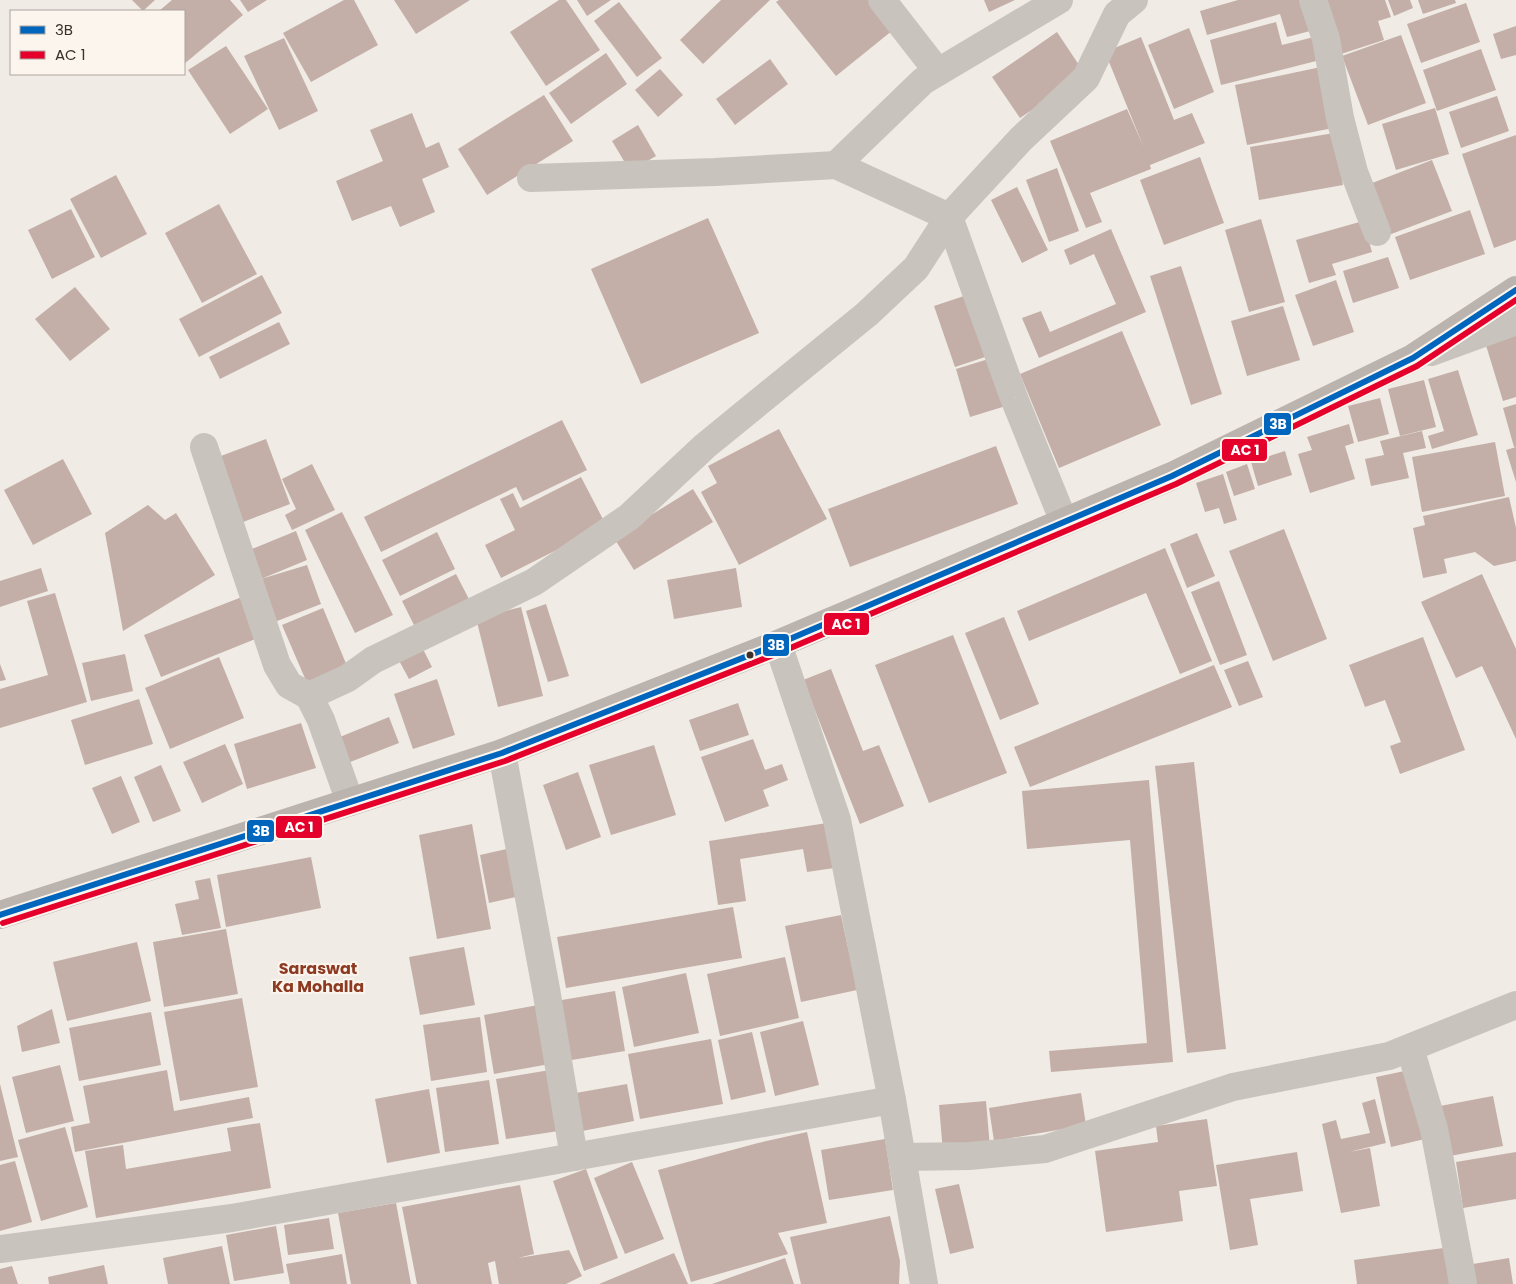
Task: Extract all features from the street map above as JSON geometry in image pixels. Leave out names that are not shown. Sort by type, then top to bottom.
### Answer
[{"type":"main road","points":[[0,915],[502,753],[778,644],[1172,476],[1413,358],[1516,290]]},
{"type":"street","points":[[882,0],[938,72]]},
{"type":"street","points":[[836,165],[923,82],[1059,0]]},
{"type":"street","points":[[309,696],[348,678],[372,660],[534,582],[629,517],[704,446],[867,314],[916,268],[949,218],[1021,139],[1086,78],[1117,14],[1134,0]]},
{"type":"street","points":[[1313,0],[1326,39],[1340,118],[1352,163],[1377,232]]},
{"type":"street","points":[[531,178],[715,172],[836,165],[949,218],[1014,398],[1064,522]]},
{"type":"street","points":[[1413,358],[1516,321]]},
{"type":"street","points":[[204,447],[277,665],[289,685],[309,696],[321,720],[350,802]]},
{"type":"street","points":[[778,644],[837,820],[892,1100],[924,1284]]},
{"type":"street","points":[[502,753],[544,979],[574,1158]]},
{"type":"street","points":[[902,1157],[969,1156],[1045,1148],[1233,1087],[1388,1056],[1516,1005]]},
{"type":"street","points":[[1410,1048],[1434,1129],[1462,1284]]},
{"type":"street","points":[[0,1249],[232,1218],[892,1100]]},
{"type":"building","points":[[132,0],[155,0],[144,10]]},
{"type":"building","points":[[172,0],[230,0],[243,15],[185,63],[185,10],[160,10]]},
{"type":"building","points":[[240,0],[267,0],[248,12]]},
{"type":"building","points":[[344,0],[354,0],[378,45],[311,82],[283,33]]},
{"type":"building","points":[[394,0],[470,0],[416,34]]},
{"type":"building","points":[[559,0],[566,0],[600,50],[546,86],[510,32]]},
{"type":"building","points":[[577,0],[611,0],[587,16]]},
{"type":"building","points":[[721,0],[770,0],[703,64],[680,40]]},
{"type":"building","points":[[779,0],[869,0],[893,30],[836,76],[776,2]]},
{"type":"building","points":[[984,0],[1015,0],[989,12]]},
{"type":"building","points":[[1238,0],[1309,0],[1318,29],[1287,37],[1280,14],[1207,35],[1200,11]]},
{"type":"building","points":[[1324,0],[1385,0],[1391,17],[1378,21],[1384,40],[1341,54]]},
{"type":"building","points":[[1388,0],[1410,0],[1413,8],[1394,16]]},
{"type":"building","points":[[1418,0],[1455,0],[1456,3],[1423,14]]},
{"type":"building","points":[[619,2],[662,58],[637,77],[594,21]]},
{"type":"building","points":[[1466,3],[1480,42],[1421,63],[1407,24]]},
{"type":"building","points":[[1276,22],[1282,45],[1318,36],[1324,59],[1221,85],[1210,40]]},
{"type":"building","points":[[1516,26],[1516,55],[1501,59],[1493,34]]},
{"type":"building","points":[[1189,28],[1214,92],[1174,109],[1148,45]]},
{"type":"building","points":[[1057,32],[1085,74],[1020,118],[992,77]]},
{"type":"building","points":[[1401,35],[1426,103],[1368,125],[1342,56]]},
{"type":"building","points":[[1141,37],[1174,120],[1192,113],[1205,143],[1150,165],[1151,169],[1090,193],[1102,222],[1086,228],[1050,141],[1127,109],[1144,148],[1105,52]]},
{"type":"building","points":[[284,38],[318,111],[279,130],[244,56]]},
{"type":"building","points":[[226,46],[268,109],[230,134],[188,70]]},
{"type":"building","points":[[1481,49],[1496,90],[1437,111],[1423,70]]},
{"type":"building","points":[[606,53],[627,84],[571,124],[549,93]]},
{"type":"building","points":[[770,59],[788,84],[735,125],[716,99]]},
{"type":"building","points":[[1321,67],[1333,128],[1247,145],[1235,85]]},
{"type":"building","points":[[660,69],[683,95],[658,117],[635,90]]},
{"type":"building","points":[[544,95],[573,141],[487,195],[458,149]]},
{"type":"building","points":[[1497,96],[1509,131],[1461,148],[1449,112]]},
{"type":"building","points":[[1435,108],[1449,154],[1396,170],[1382,124]]},
{"type":"building","points":[[412,113],[426,148],[439,142],[449,167],[422,179],[435,212],[400,227],[391,206],[352,221],[336,181],[383,161],[370,130]]},
{"type":"building","points":[[638,125],[656,156],[630,171],[612,141]]},
{"type":"building","points":[[1334,133],[1343,185],[1259,200],[1250,147]]},
{"type":"building","points":[[1516,135],[1516,240],[1494,248],[1462,154]]},
{"type":"building","points":[[1200,157],[1224,223],[1164,245],[1140,180]]},
{"type":"building","points":[[1432,160],[1452,211],[1386,236],[1367,185]]},
{"type":"building","points":[[1057,168],[1079,231],[1049,242],[1026,180]]},
{"type":"building","points":[[116,175],[147,234],[101,258],[70,199]]},
{"type":"building","points":[[1017,187],[1048,250],[1022,263],[991,200]]},
{"type":"building","points":[[219,204],[257,274],[202,303],[165,233]]},
{"type":"building","points":[[71,209],[95,257],[52,279],[28,230]]},
{"type":"building","points":[[1470,210],[1485,254],[1410,280],[1395,237]]},
{"type":"building","points":[[708,218],[759,333],[641,384],[591,269]]},
{"type":"building","points":[[1261,219],[1285,302],[1249,312],[1225,230]]},
{"type":"building","points":[[1363,221],[1372,252],[1332,264],[1336,275],[1309,283],[1296,240]]},
{"type":"building","points":[[1111,229],[1146,312],[1039,358],[1022,318],[1041,311],[1050,332],[1116,304],[1094,254],[1070,265],[1064,250]]},
{"type":"building","points":[[1388,257],[1399,288],[1353,303],[1343,271]]},
{"type":"building","points":[[1181,266],[1222,394],[1191,405],[1150,276]]},
{"type":"building","points":[[262,275],[282,313],[199,357],[179,319]]},
{"type":"building","points":[[1336,280],[1354,332],[1313,346],[1295,295]]},
{"type":"building","points":[[75,287],[110,329],[70,361],[35,319]]},
{"type":"building","points":[[967,295],[988,356],[955,367],[934,306]]},
{"type":"building","points":[[1283,306],[1300,360],[1247,376],[1231,321]]},
{"type":"building","points":[[279,322],[290,344],[220,379],[209,357]]},
{"type":"building","points":[[1122,331],[1161,425],[1059,468],[1020,374]]},
{"type":"building","points":[[1516,332],[1516,397],[1503,401],[1485,342]]},
{"type":"building","points":[[995,357],[1009,405],[970,417],[956,369]]},
{"type":"building","points":[[1458,370],[1478,435],[1432,449],[1428,436],[1444,431],[1428,379]]},
{"type":"building","points":[[1424,380],[1436,427],[1400,436],[1388,389]]},
{"type":"building","points":[[1380,398],[1389,434],[1358,442],[1348,406]]},
{"type":"building","points":[[1516,404],[1516,447],[1514,447],[1503,408]]},
{"type":"building","points":[[562,420],[587,470],[523,501],[516,487],[381,552],[364,517]]},
{"type":"building","points":[[1349,424],[1354,443],[1345,446],[1355,479],[1310,493],[1298,454],[1312,450],[1307,437]]},
{"type":"building","points":[[779,429],[827,519],[739,565],[701,492],[717,483],[708,466]]},
{"type":"building","points":[[1422,431],[1426,448],[1403,453],[1409,478],[1371,486],[1365,459],[1384,455],[1380,441]]},
{"type":"building","points":[[266,439],[290,504],[238,524],[213,459]]},
{"type":"building","points":[[1495,442],[1505,496],[1422,512],[1412,457]]},
{"type":"building","points":[[996,446],[1018,504],[850,567],[828,509]]},
{"type":"building","points":[[1516,447],[1516,482],[1506,450]]},
{"type":"building","points":[[1285,451],[1292,475],[1258,486],[1251,462]]},
{"type":"building","points":[[63,459],[92,514],[33,545],[4,490]]},
{"type":"building","points":[[312,464],[335,510],[292,530],[285,515],[296,509],[282,479]]},
{"type":"building","points":[[1247,464],[1255,489],[1234,496],[1226,472]]},
{"type":"building","points":[[1223,474],[1237,520],[1224,524],[1219,508],[1205,512],[1196,483]]},
{"type":"building","points":[[581,477],[606,525],[501,578],[485,545],[515,530],[500,499],[513,493],[520,508]]},
{"type":"building","points":[[693,489],[713,522],[634,570],[614,538]]},
{"type":"building","points":[[1509,497],[1516,528],[1516,561],[1494,566],[1475,552],[1444,559],[1447,573],[1423,578],[1413,528],[1425,525],[1423,516]]},
{"type":"building","points":[[148,505],[165,520],[176,513],[215,575],[123,631],[105,533]]},
{"type":"building","points":[[342,512],[393,615],[355,633],[305,530]]},
{"type":"building","points":[[1284,529],[1327,639],[1273,661],[1229,551]]},
{"type":"building","points":[[296,531],[307,560],[261,579],[307,565],[321,604],[272,623],[247,551]]},
{"type":"building","points":[[437,532],[455,569],[400,596],[382,560]]},
{"type":"building","points":[[1197,533],[1215,576],[1187,588],[1170,544]]},
{"type":"building","points":[[1165,548],[1212,661],[1180,674],[1146,593],[1029,641],[1017,611]]},
{"type":"building","points":[[41,568],[48,591],[0,607],[0,581]]},
{"type":"building","points":[[736,568],[742,607],[674,619],[667,580]]},
{"type":"building","points":[[456,574],[471,603],[417,631],[402,601]]},
{"type":"building","points":[[1482,574],[1516,649],[1516,739],[1482,666],[1456,678],[1421,602]]},
{"type":"building","points":[[1219,581],[1247,655],[1220,665],[1191,592]]},
{"type":"building","points":[[55,593],[87,702],[0,728],[0,689],[48,675],[27,601]]},
{"type":"building","points":[[242,597],[258,638],[161,677],[144,635]]},
{"type":"building","points":[[546,604],[569,676],[548,682],[526,611]]},
{"type":"building","points":[[521,607],[543,696],[498,707],[476,618]]},
{"type":"building","points":[[323,608],[347,666],[307,683],[282,625]]},
{"type":"building","points":[[1004,617],[1039,704],[1000,720],[965,633]]},
{"type":"building","points":[[953,635],[1007,773],[929,803],[875,665]]},
{"type":"building","points":[[1423,637],[1465,750],[1400,774],[1390,746],[1401,742],[1385,700],[1365,707],[1349,665]]},
{"type":"building","points":[[420,643],[432,667],[409,679],[396,655]]},
{"type":"building","points":[[125,654],[133,691],[91,701],[82,663]]},
{"type":"building","points":[[219,657],[244,718],[170,749],[145,688]]},
{"type":"building","points":[[1248,661],[1263,697],[1239,706],[1224,670]]},
{"type":"building","points":[[0,664],[6,680],[0,681]]},
{"type":"building","points":[[1214,665],[1232,707],[1030,787],[1014,747]]},
{"type":"building","points":[[831,669],[863,751],[879,745],[904,806],[860,824],[803,680]]},
{"type":"building","points":[[437,679],[455,735],[413,749],[394,694]]},
{"type":"building","points":[[139,699],[153,744],[85,765],[71,720]]},
{"type":"building","points":[[738,703],[749,735],[700,751],[689,720]]},
{"type":"building","points":[[389,717],[399,743],[345,764],[335,739]]},
{"type":"building","points":[[301,723],[316,768],[247,789],[234,744]]},
{"type":"building","points":[[753,739],[765,770],[782,764],[788,780],[763,790],[769,806],[725,822],[701,757]]},
{"type":"building","points":[[225,744],[243,784],[202,803],[183,762]]},
{"type":"building","points":[[654,745],[676,815],[611,835],[589,765]]},
{"type":"building","points":[[1194,762],[1226,1049],[1187,1053],[1155,766]]},
{"type":"building","points":[[161,765],[181,811],[153,822],[134,777]]},
{"type":"building","points":[[578,772],[601,837],[566,850],[543,785]]},
{"type":"building","points":[[121,776],[140,822],[112,834],[92,788]]},
{"type":"building","points":[[1149,780],[1173,1062],[1051,1072],[1049,1051],[1147,1043],[1130,840],[1027,849],[1022,791]]},
{"type":"building","points":[[827,823],[834,868],[807,872],[803,849],[740,859],[746,901],[718,905],[709,841]]},
{"type":"building","points":[[472,824],[491,929],[437,939],[419,835]]},
{"type":"building","points":[[516,847],[525,895],[489,903],[480,855]]},
{"type":"building","points":[[311,857],[321,908],[226,927],[217,875]]},
{"type":"building","points":[[210,878],[221,928],[182,935],[175,904],[199,899],[195,881]]},
{"type":"building","points":[[733,907],[742,958],[566,988],[557,937]]},
{"type":"building","points":[[841,915],[857,990],[801,1002],[785,926]]},
{"type":"building","points":[[226,929],[238,994],[164,1007],[153,942]]},
{"type":"building","points":[[137,942],[151,1001],[67,1021],[53,962]]},
{"type":"building","points":[[464,947],[475,1005],[420,1015],[409,957]]},
{"type":"building","points":[[785,957],[799,1018],[720,1036],[707,974]]},
{"type":"building","points":[[686,973],[699,1033],[634,1047],[622,987]]},
{"type":"building","points":[[615,991],[625,1051],[566,1061],[556,1001]]},
{"type":"building","points":[[242,998],[258,1087],[180,1101],[164,1012]]},
{"type":"building","points":[[544,1004],[555,1063],[494,1074],[484,1015]]},
{"type":"building","points":[[52,1009],[60,1043],[22,1052],[17,1026]]},
{"type":"building","points":[[151,1012],[161,1065],[79,1081],[69,1028]]},
{"type":"building","points":[[480,1017],[487,1072],[431,1081],[423,1025]]},
{"type":"building","points":[[803,1021],[819,1085],[775,1096],[760,1032]]},
{"type":"building","points":[[752,1032],[766,1092],[731,1100],[718,1040]]},
{"type":"building","points":[[711,1039],[723,1104],[640,1119],[628,1054]]},
{"type":"building","points":[[60,1065],[74,1121],[26,1133],[12,1077]]},
{"type":"building","points":[[556,1069],[565,1130],[506,1139],[496,1079]]},
{"type":"building","points":[[1414,1069],[1429,1138],[1391,1147],[1376,1077]]},
{"type":"building","points":[[167,1070],[174,1111],[249,1097],[253,1118],[75,1152],[71,1127],[90,1123],[83,1086]]},
{"type":"building","points":[[489,1080],[499,1144],[445,1152],[436,1088]]},
{"type":"building","points":[[0,1084],[18,1157],[0,1161]]},
{"type":"building","points":[[627,1084],[634,1121],[577,1132],[570,1094]]},
{"type":"building","points":[[429,1089],[440,1153],[387,1163],[375,1099]]},
{"type":"building","points":[[1081,1093],[1086,1125],[994,1141],[989,1108]]},
{"type":"building","points":[[1493,1096],[1503,1146],[1450,1156],[1440,1106]]},
{"type":"building","points":[[1375,1099],[1386,1143],[1349,1152],[1370,1148],[1380,1206],[1341,1213],[1322,1124],[1336,1120],[1341,1139],[1370,1133],[1362,1103]]},
{"type":"building","points":[[986,1101],[990,1148],[943,1152],[939,1105]]},
{"type":"building","points":[[1207,1119],[1217,1186],[1179,1191],[1183,1221],[1106,1232],[1095,1151],[1158,1142],[1156,1126]]},
{"type":"building","points":[[260,1123],[271,1188],[96,1218],[85,1151],[123,1145],[126,1169],[231,1151],[227,1128]]},
{"type":"building","points":[[65,1127],[88,1207],[41,1221],[18,1140]]},
{"type":"building","points":[[807,1132],[827,1223],[778,1233],[788,1254],[691,1282],[658,1170]]},
{"type":"building","points":[[885,1139],[893,1190],[829,1200],[821,1150]]},
{"type":"building","points":[[1297,1152],[1303,1191],[1250,1199],[1258,1245],[1230,1250],[1216,1165]]},
{"type":"building","points":[[1516,1152],[1516,1199],[1463,1208],[1456,1162]]},
{"type":"building","points":[[15,1161],[32,1222],[0,1231],[0,1165]]},
{"type":"building","points":[[632,1162],[664,1239],[625,1254],[594,1178]]},
{"type":"building","points":[[586,1169],[618,1258],[584,1271],[553,1181]]},
{"type":"building","points":[[959,1184],[974,1248],[950,1254],[935,1189]]},
{"type":"building","points":[[520,1185],[534,1254],[518,1258],[569,1250],[582,1276],[566,1284],[499,1284],[495,1261],[488,1263],[492,1284],[417,1284],[402,1207]]},
{"type":"building","points":[[396,1203],[411,1284],[351,1284],[338,1213]]},
{"type":"building","points":[[890,1216],[900,1261],[899,1284],[801,1284],[790,1237]]},
{"type":"building","points":[[329,1218],[334,1249],[288,1255],[284,1225]]},
{"type":"building","points":[[276,1226],[284,1273],[234,1281],[226,1235]]},
{"type":"building","points":[[222,1246],[230,1284],[168,1284],[163,1258]]},
{"type":"building","points":[[1451,1247],[1456,1284],[1357,1284],[1354,1260]]},
{"type":"building","points":[[674,1253],[688,1284],[599,1284]]},
{"type":"building","points":[[342,1254],[347,1284],[290,1284],[286,1264]]},
{"type":"building","points":[[785,1258],[794,1284],[712,1284]]},
{"type":"building","points":[[1509,1258],[1513,1284],[1476,1284],[1473,1264]]},
{"type":"building","points":[[104,1265],[108,1284],[49,1284],[48,1277]]},
{"type":"building","points":[[12,1266],[18,1284],[0,1284],[0,1269]]},
{"type":"transit line","name":"3B","points":[[0,915],[502,753],[778,644],[1172,476],[1413,358],[1516,290]]},
{"type":"transit line","points":[[3,923],[505,761],[781,652],[1176,484],[1417,366],[1516,300]]},
{"type":"district","name":"Saraswat Ka Mohalla","points":[[318,977]]}]
